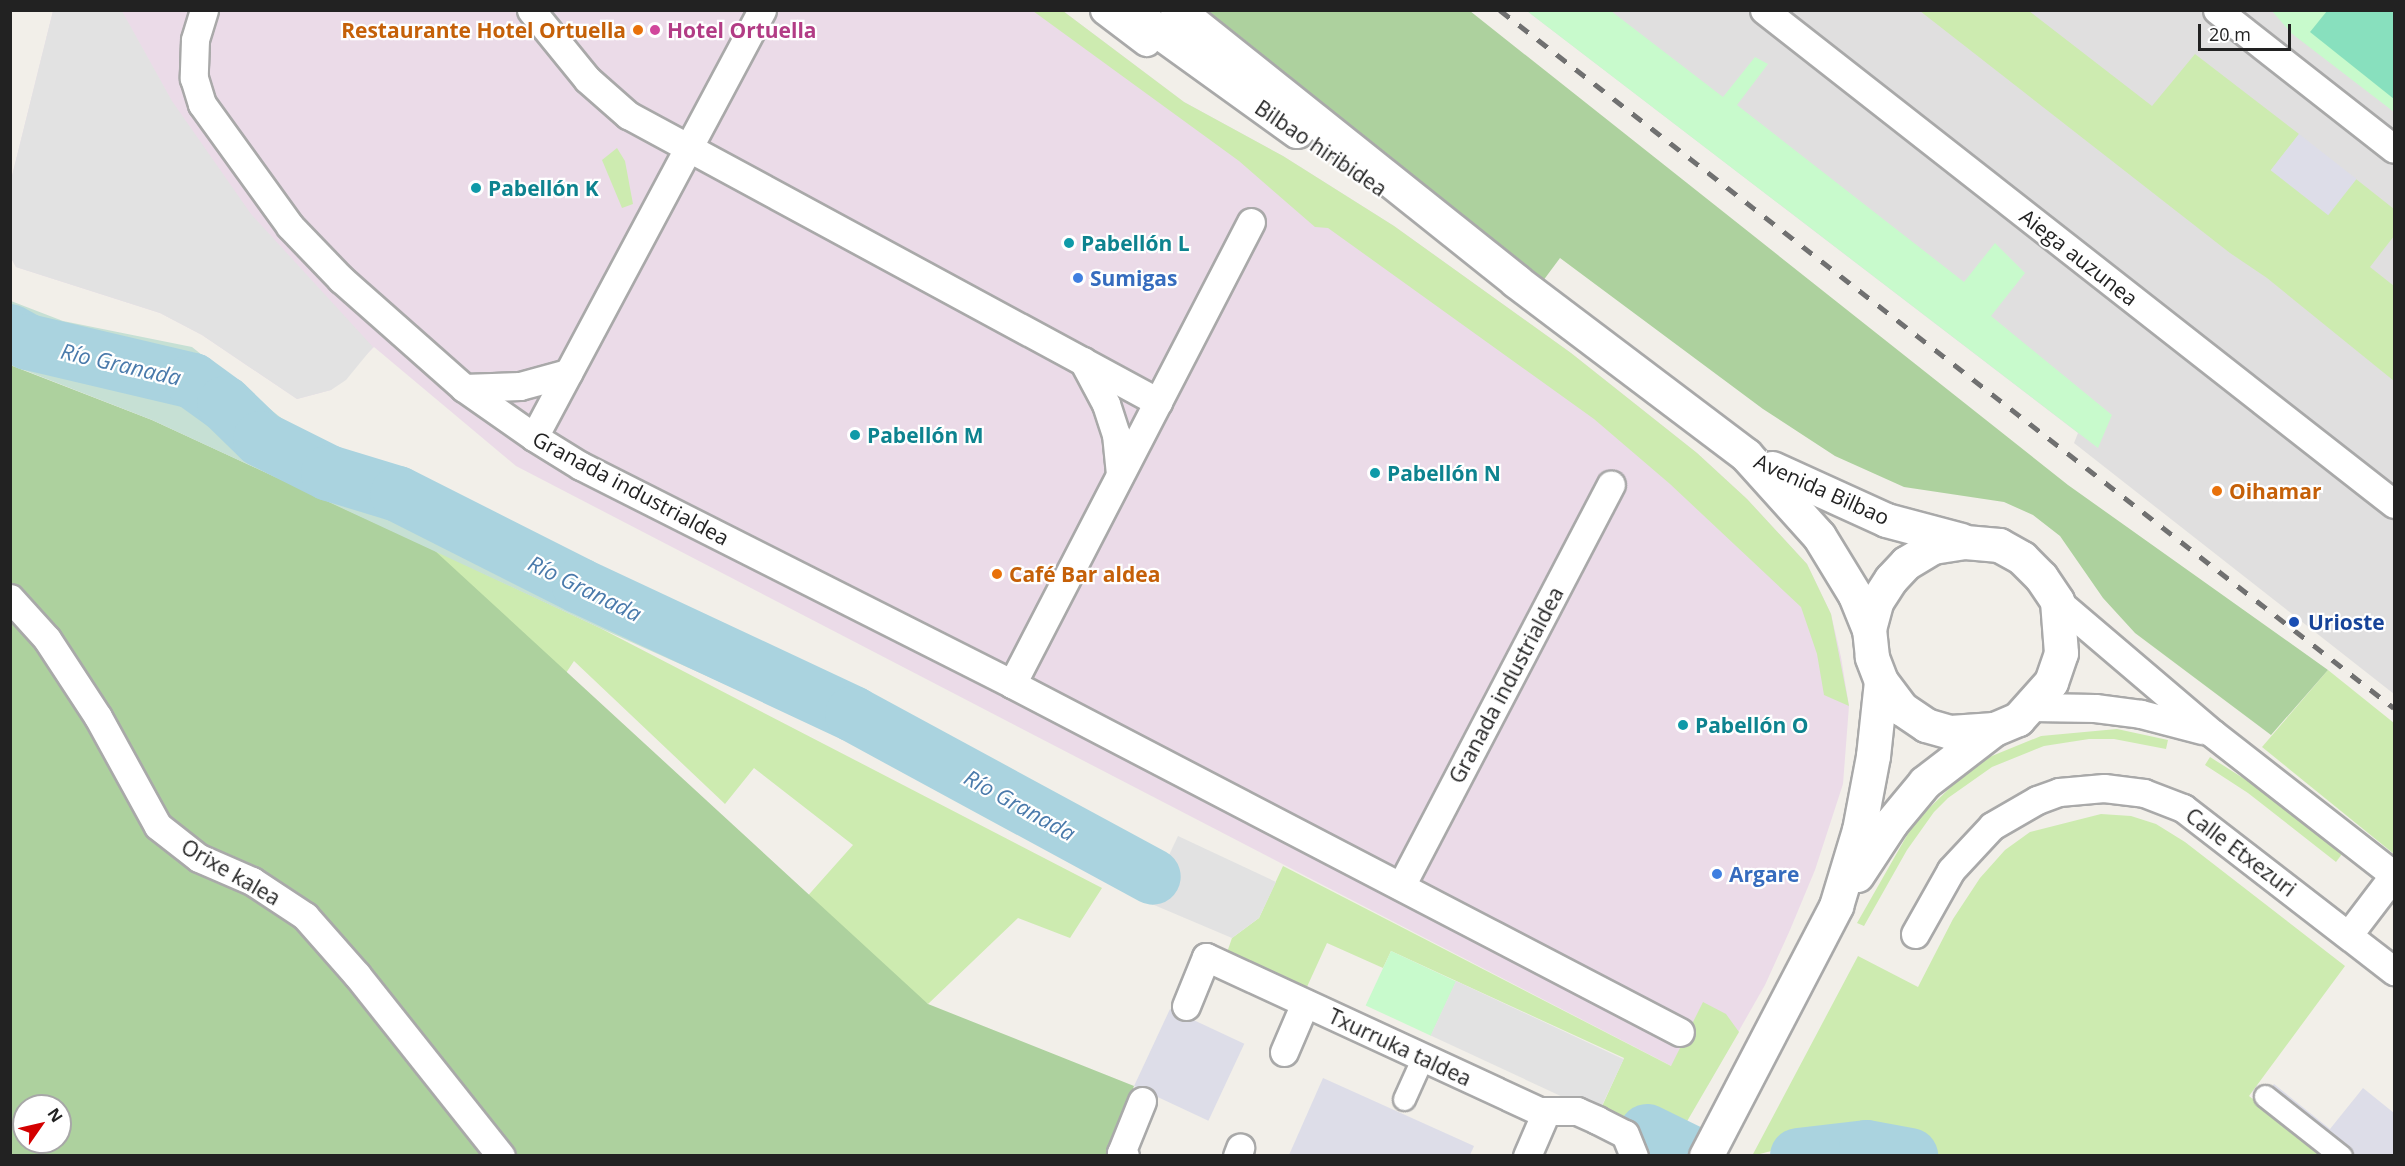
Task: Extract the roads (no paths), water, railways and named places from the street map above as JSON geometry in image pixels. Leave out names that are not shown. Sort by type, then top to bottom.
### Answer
[{"type":"street","name":"Granada industrialdea","points":[[204,10],[195,40],[194,78],[202,104],[290,226],[341,279],[464,388],[534,437],[600,476],[1012,684],[1680,1032]]},
{"type":"street","points":[[531,10],[587,79],[628,115],[1158,402]]},
{"type":"street","points":[[534,437],[762,10]]},
{"type":"street","points":[[1104,10],[1198,79],[1242,94]]},
{"type":"street","name":"Bilbao hiribidea","points":[[1129,10],[1242,94],[1516,280]]},
{"type":"street","name":"Bilbao hiribidea","points":[[1177,10],[1516,280],[1746,455]]},
{"type":"street","name":"Aiega auzunea","points":[[1764,10],[2394,504]]},
{"type":"street","points":[[2218,11],[2394,149]]},
{"type":"street","points":[[1012,684],[1251,222]]},
{"type":"street","points":[[1083,361],[1106,404],[1116,434],[1120,474]]},
{"type":"street","points":[[464,388],[520,386],[568,373]]},
{"type":"street","name":"Avenida Bilbao","points":[[1746,455],[1810,488],[1886,520],[1965,542]]},
{"type":"street","name":"Avenida Bilbao","points":[[1746,455],[1819,536],[1855,595],[1869,629]]},
{"type":"street","name":"Granada industrialdea","points":[[1401,886],[1611,485]]},
{"type":"street","points":[[2057,601],[2061,653],[2051,682],[2033,707],[2018,719],[1994,729],[1967,733],[1926,725],[1902,708],[1881,681],[1872,657],[1869,629],[1876,603],[1906,563],[1933,548],[1965,542],[1999,545],[2022,558],[2042,577],[2057,601],[2212,733],[2394,875],[2349,934]]},
{"type":"street","name":"Orixe kalea","points":[[10,598],[47,639],[98,717],[158,826],[199,858],[252,880],[305,916],[357,975],[501,1155]]},
{"type":"street","points":[[1836,906],[1859,830],[1881,681]]},
{"type":"street","points":[[2033,707],[2095,708],[2141,714],[2212,733]]},
{"type":"street","points":[[1706,1155],[1836,906],[1891,823],[1925,782],[1994,729]]},
{"type":"street","name":"Calle Etxezuri","points":[[1915,934],[1951,870],[1992,825],[2037,800],[2060,792],[2104,788],[2144,793],[2183,808],[2394,970]]},
{"type":"street","name":"Txurruka taldea","points":[[1186,1006],[1206,957],[1546,1112],[1577,1112],[1625,1134],[1634,1155]]},
{"type":"street","points":[[1284,1052],[1305,1003]]},
{"type":"street","points":[[1404,1099],[1423,1057]]},
{"type":"street","points":[[2265,1096],[2341,1155]]},
{"type":"street","points":[[1125,1155],[1120,1153],[1142,1101]]},
{"type":"street","points":[[1527,1155],[1546,1112]]},
{"type":"waterway","name":"Río Granada","points":[[10,332],[28,342],[193,381],[225,404],[261,439],[329,473],[398,494],[580,586],[853,714],[1153,877]]},
{"type":"waterway","name":"Río Granada","points":[[1647,1132],[1696,1156]]},
{"type":"waterway","name":"Río Granada","points":[[1798,1156],[1867,1148],[1910,1156]]},
{"type":"railway","points":[[1500,10],[2394,708]]},
{"type":"place","name":"Restaurante Hotel Ortuella","points":[[638,30]]},
{"type":"place","name":"Hotel Ortuella","points":[[655,30]]},
{"type":"place","name":"Pabellón K","points":[[476,188]]},
{"type":"place","name":"Pabellón L","points":[[1069,243]]},
{"type":"place","name":"Sumigas","points":[[1078,278]]},
{"type":"place","name":"Pabellón M","points":[[855,435]]},
{"type":"place","name":"Pabellón N","points":[[1375,473]]},
{"type":"place","name":"Oihamar","points":[[2217,491]]},
{"type":"place","name":"Café Bar aldea","points":[[997,574]]},
{"type":"place","name":"Urioste","points":[[2294,622]]},
{"type":"place","name":"Pabellón O","points":[[1683,725]]},
{"type":"place","name":"Argare","points":[[1717,874]]}]
